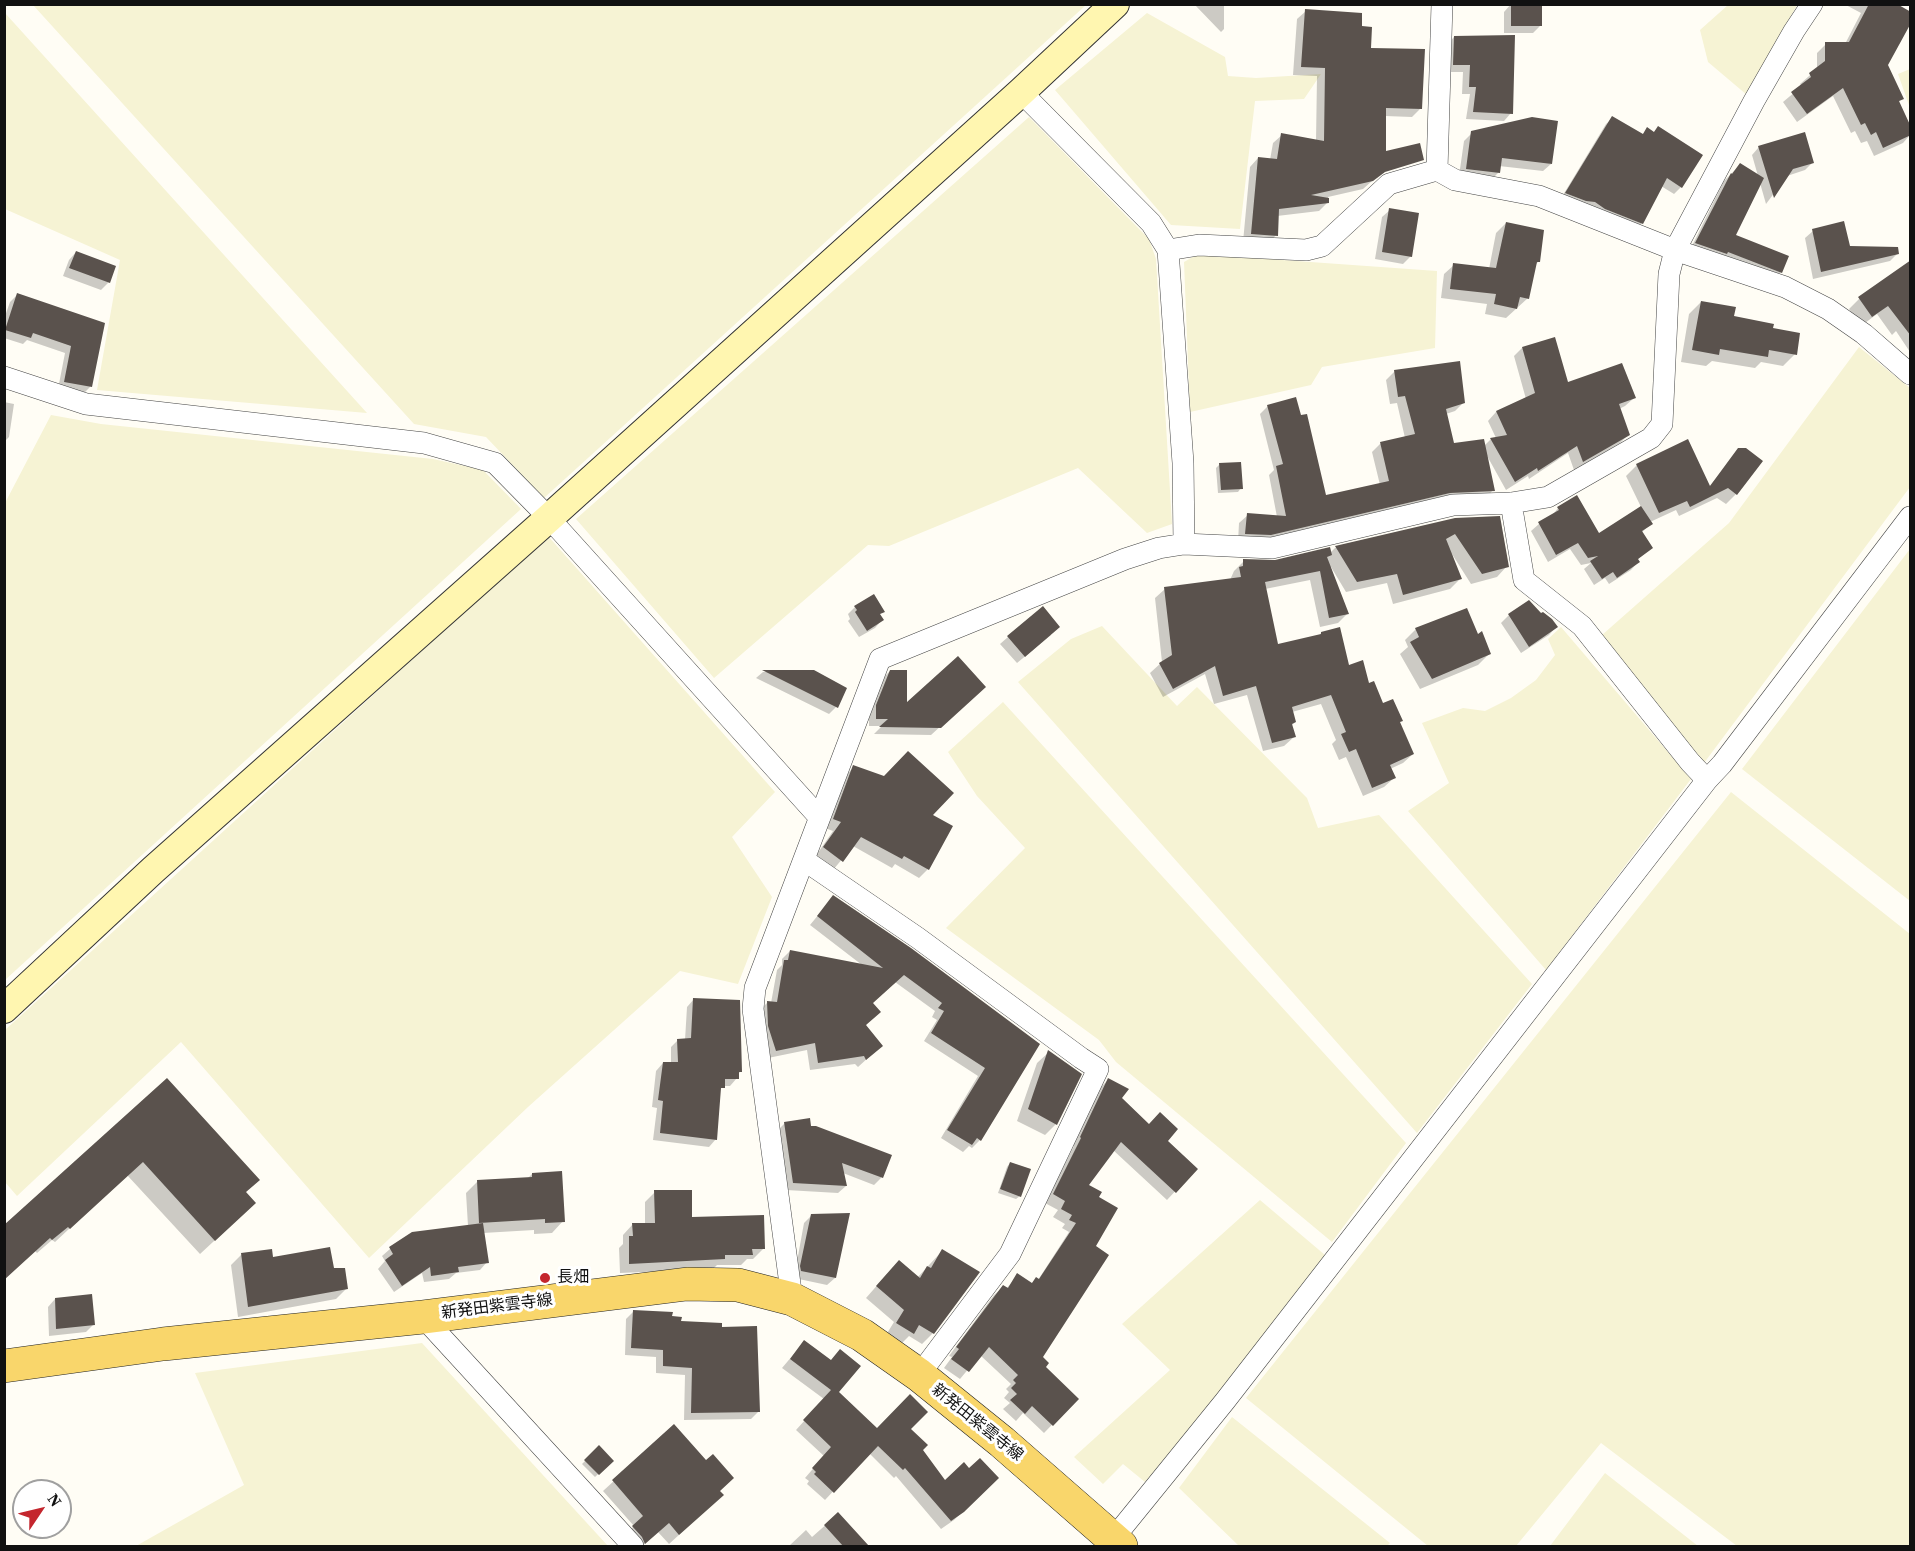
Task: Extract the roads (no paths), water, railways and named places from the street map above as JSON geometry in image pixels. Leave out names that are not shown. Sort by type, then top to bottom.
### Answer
[{"type":"main road","name":"新発田紫雲寺線","points":[[4,1366],[163,1344],[423,1317],[687,1284],[738,1285],[792,1299],[862,1335],[918,1375],[1002,1442],[1117,1543]]},
{"type":"street","points":[[4,1009],[153,870],[549,518],[1021,92],[1115,4]]},
{"type":"street","points":[[1437,170],[1442,4]]},
{"type":"street","points":[[792,1299],[753,1009],[755,988],[880,659],[1125,559],[1159,548],[1184,544],[1272,548],[1453,505],[1511,503],[1548,497],[1651,438],[1662,424],[1669,274],[1675,250],[1754,101],[1812,4]]},
{"type":"street","points":[[1021,92],[1151,223],[1168,250],[1183,463],[1184,544]]},
{"type":"street","points":[[1168,250],[1200,245],[1306,250],[1322,246],[1389,184],[1437,170],[1455,180],[1539,196],[1675,250],[1785,286],[1828,309],[1864,334],[1911,374]]},
{"type":"street","points":[[4,377],[86,404],[424,443],[495,463],[549,518],[819,817]]},
{"type":"street","points":[[1511,503],[1524,580],[1582,626],[1690,762],[1707,780]]},
{"type":"street","points":[[1117,1543],[1911,517]]},
{"type":"street","points":[[804,860],[1098,1069],[1010,1254],[918,1375]]},
{"type":"street","points":[[423,1317],[633,1546]]},
{"type":"place","name":"長畑","points":[[545,1278]]}]
